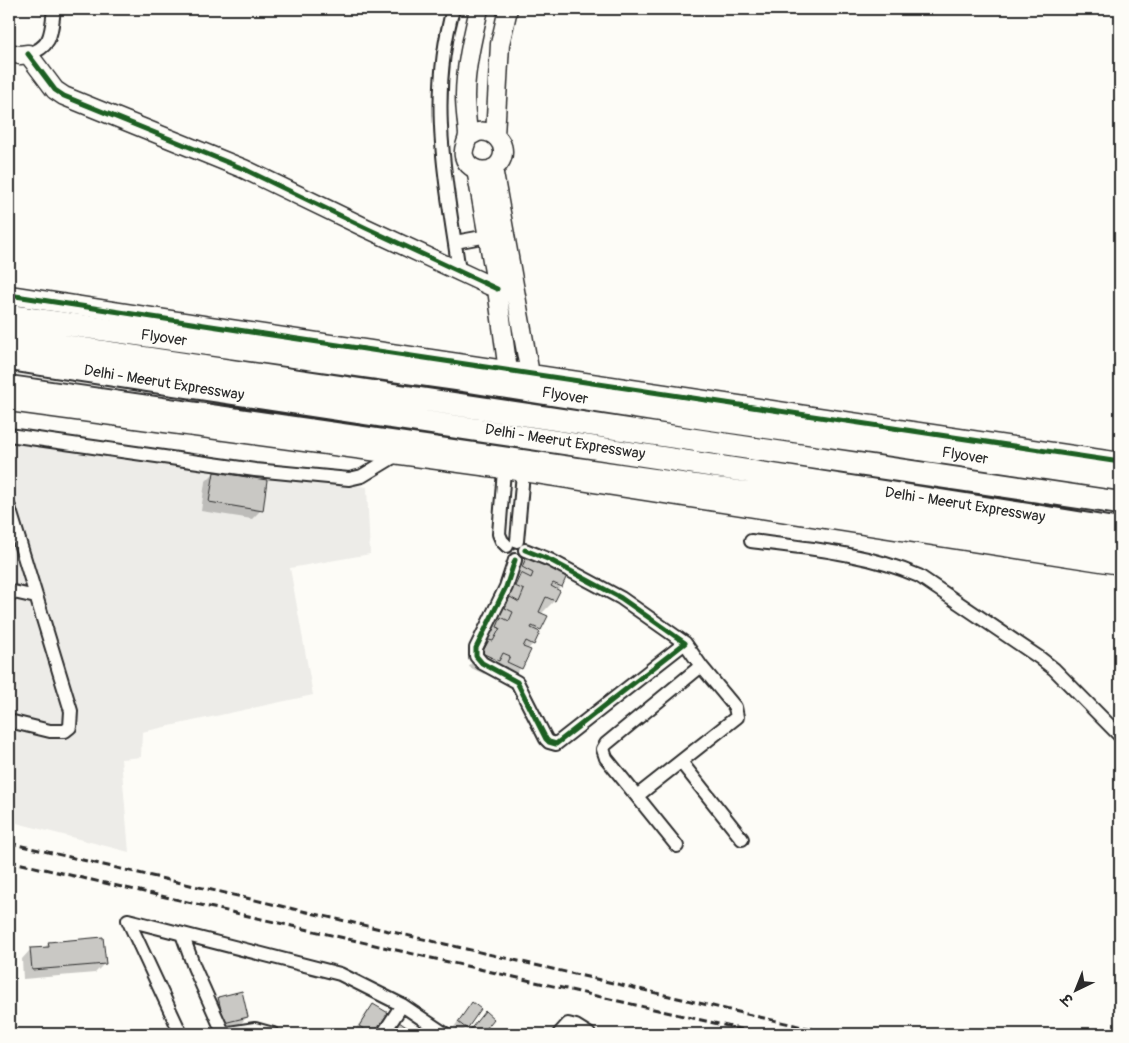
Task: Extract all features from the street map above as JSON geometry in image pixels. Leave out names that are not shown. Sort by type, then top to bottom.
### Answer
[{"type":"highway","name":"Flyover","points":[[9,316],[464,380],[555,395],[674,404],[893,445],[1120,479]]},
{"type":"highway","name":"Delhi - Meerut Expressway","points":[[9,338],[1120,503]]},
{"type":"highway","name":"Delhi - Meerut Expressway","points":[[9,359],[357,413],[535,438],[1120,530]]},
{"type":"highway","points":[[9,387],[346,436],[727,498],[960,524],[1120,550]]},
{"type":"street","points":[[9,53],[28,54],[41,48],[49,40],[54,9]]},
{"type":"street","points":[[453,9],[440,74],[439,121],[459,271]]},
{"type":"street","points":[[468,137],[478,132],[487,132],[495,136],[503,149],[499,163],[484,169],[466,161],[464,155],[464,148],[468,137],[465,94],[479,9]]},
{"type":"street","points":[[495,136],[500,44],[508,9]]},
{"type":"street","points":[[28,54],[55,90],[64,96],[244,169],[497,289]]},
{"type":"street","points":[[484,169],[488,236],[508,371]]},
{"type":"street","points":[[484,169],[530,374]]},
{"type":"street","points":[[455,242],[488,236]]},
{"type":"street","points":[[9,295],[530,374],[674,404],[791,414],[1120,462]]},
{"type":"street","points":[[9,402],[523,473],[560,472]]},
{"type":"street","points":[[9,435],[255,470],[349,479],[362,476],[395,456]]},
{"type":"street","points":[[504,470],[500,538],[550,560],[621,598],[685,643],[701,666],[735,707],[736,717],[637,796]]},
{"type":"street","points":[[523,473],[516,546],[522,557],[514,560],[506,587],[476,648],[476,656],[482,663],[514,680],[520,686],[549,742],[556,744],[685,643]]},
{"type":"street","points":[[727,498],[1120,565]]},
{"type":"street","points":[[9,507],[71,712],[71,723],[66,731],[58,732],[9,721]]},
{"type":"street","points":[[751,542],[827,550],[898,568],[919,576],[1054,669],[1120,736]]},
{"type":"street","points":[[9,592],[36,597]]},
{"type":"street","points":[[677,846],[606,758],[603,749],[606,744],[701,666]]},
{"type":"street","points":[[681,762],[742,839]]},
{"type":"street","points":[[181,1034],[128,920],[340,974],[402,1005],[445,1034]]},
{"type":"street","points":[[182,934],[194,967],[222,1030],[229,1033],[255,1028],[273,1034]]},
{"type":"street","points":[[383,1034],[402,1005]]},
{"type":"street","points":[[559,1034],[568,1024],[576,1026],[589,1034]]},
{"type":"shaded area","points":[[9,438],[367,487],[370,554],[290,568],[313,695],[142,732],[141,757],[121,759],[129,852],[9,821]]},
{"type":"building","points":[[214,472],[267,480],[263,511],[209,502]]},
{"type":"building","points":[[528,554],[568,573],[562,587],[553,583],[551,586],[560,591],[555,601],[546,597],[539,612],[548,616],[541,630],[532,626],[531,628],[540,632],[534,645],[526,641],[523,647],[531,650],[522,669],[507,662],[510,656],[503,653],[499,661],[482,653],[489,640],[493,641],[500,628],[497,627],[501,617],[509,621],[513,612],[505,608],[510,597],[519,602],[524,590],[515,586],[521,573],[531,578],[533,573],[522,567]]},
{"type":"building","points":[[103,937],[106,964],[32,970],[30,948],[49,947],[48,942]]},
{"type":"building","points":[[242,991],[248,1017],[224,1023],[218,997]]},
{"type":"building","points":[[472,1002],[481,1009],[467,1029],[458,1022]]},
{"type":"building","points":[[373,1004],[390,1014],[377,1034],[372,1034],[359,1026]]},
{"type":"building","points":[[485,1011],[494,1019],[482,1034],[474,1034],[469,1031]]},
{"type":"building","points":[[399,1022],[411,1030],[408,1034],[391,1034]]},
{"type":"railway","points":[[9,843],[833,1034]]},
{"type":"railway","points":[[9,861],[762,1034]]},
{"type":"cycle path","points":[[28,54],[55,90],[64,96],[244,169],[497,289]]},
{"type":"cycle path","points":[[9,295],[564,380],[1120,462]]},
{"type":"cycle path","points":[[515,560],[506,587],[476,648],[476,656],[482,663],[517,682],[546,739],[556,744],[685,643],[621,598],[550,560],[525,550]]}]
